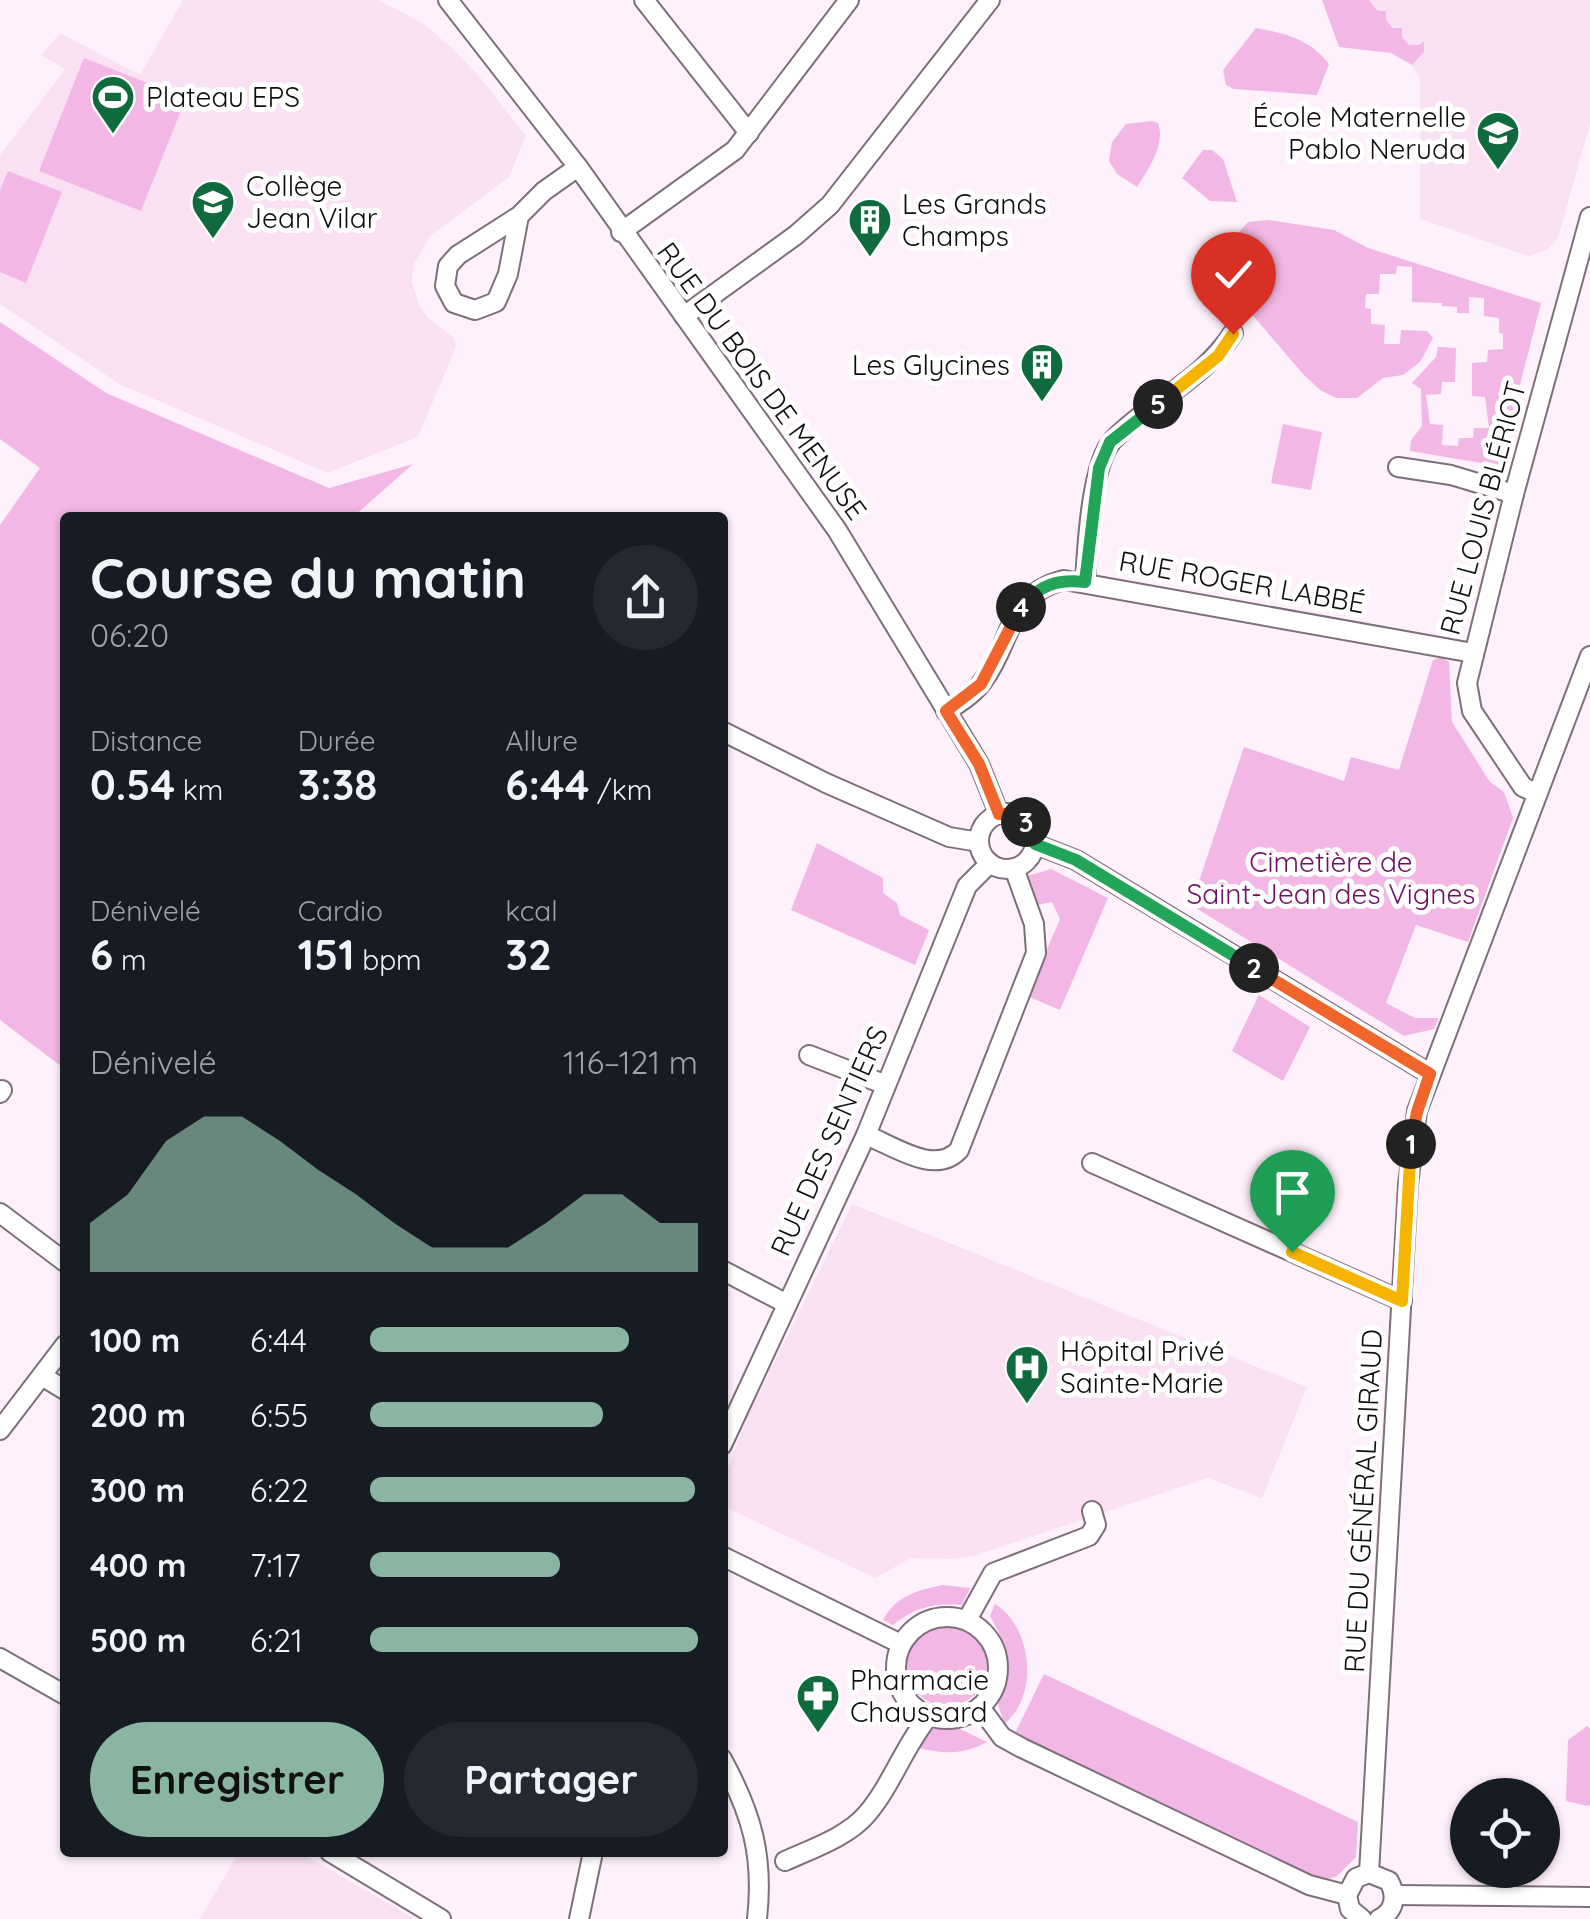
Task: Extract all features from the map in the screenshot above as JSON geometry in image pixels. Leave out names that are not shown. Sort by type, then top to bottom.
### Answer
[{"type":"street","name":"RUE DU BOIS DE MENUSE","points":[[448,0],[578,167],[837,530],[979,764],[999,814]]},
{"type":"street","points":[[644,0],[748,133]]},
{"type":"street","points":[[621,232],[722,161],[850,0]]},
{"type":"street","points":[[684,316],[823,212],[990,0]]},
{"type":"street","points":[[520,216],[508,274],[496,302],[475,310],[454,303],[445,286],[448,266],[458,255],[520,216],[560,178],[578,167]]},
{"type":"street","name":"RUE LOUIS BLÉRIOT","points":[[1536,794],[1524,787],[1472,711],[1467,683],[1590,217]]},
{"type":"street","points":[[1085,582],[1099,468],[1110,442],[1218,356],[1233,334]]},
{"type":"street","points":[[1398,468],[1452,475],[1514,494]]},
{"type":"street","name":"RUE ROGER LABBÉ","points":[[946,711],[981,684],[1015,616],[1035,592],[1064,580],[1474,653]]},
{"type":"street","name":"RUE DU GÉNÉRAL GIRAUD","points":[[1369,1874],[1411,1146],[1417,1112],[1590,656]]},
{"type":"street","points":[[728,734],[826,783],[949,837],[979,842]]},
{"type":"street","points":[[999,814],[1020,816],[1030,825],[1035,844],[1031,856],[1014,868],[1001,868],[990,862],[979,842],[986,822],[999,814]]},
{"type":"street","points":[[1035,844],[1076,860],[1430,1074]]},
{"type":"street","name":"RUE DES SENTIERS","points":[[728,1432],[866,1135],[967,886],[990,862]]},
{"type":"street","points":[[866,1135],[933,1162],[952,1157],[959,1150],[1036,953],[1034,924],[1014,868]]},
{"type":"street","points":[[809,1055],[886,1085]]},
{"type":"street","points":[[1092,1163],[1402,1301]]},
{"type":"street","points":[[0,1213],[60,1258]]},
{"type":"street","points":[[728,1273],[786,1304]]},
{"type":"street","points":[[0,1430],[60,1352]]},
{"type":"street","points":[[42,1376],[60,1387]]},
{"type":"street","points":[[966,1620],[993,1573],[1089,1536],[1096,1524],[1092,1511]]},
{"type":"street","points":[[728,1559],[901,1644]]},
{"type":"street","points":[[952,1616],[966,1620],[992,1643],[998,1660],[991,1694],[980,1707],[956,1718],[929,1716],[902,1694],[896,1678],[901,1644],[922,1622],[952,1616]]},
{"type":"street","points":[[0,1658],[60,1693]]},
{"type":"street","points":[[980,1707],[1002,1737],[1022,1748],[1309,1885],[1347,1895]]},
{"type":"street","points":[[785,1861],[865,1817],[929,1716]]},
{"type":"street","points":[[728,1771],[749,1814],[758,1850],[757,1919]]},
{"type":"street","points":[[338,1857],[442,1919]]},
{"type":"street","points":[[578,1919],[592,1857]]},
{"type":"street","points":[[1362,1919],[1350,1909],[1347,1895],[1356,1878],[1369,1874],[1389,1882],[1394,1895],[1390,1911],[1379,1919]]},
{"type":"street","points":[[1394,1895],[1590,1897]]},
{"type":"shaded area","name":"Collège Jean Vilar","points":[[183,0],[379,0],[424,24],[452,48],[526,136],[509,177],[430,236],[414,264],[412,282],[419,305],[429,319],[454,338],[456,347],[418,437],[328,473],[121,385],[0,304],[0,155],[65,69],[41,55],[60,33],[140,75]]},
{"type":"shaded area","name":"École Maternelle Pablo Neruda","points":[[1369,0],[1590,0],[1590,124],[1558,238],[1547,250],[1529,256],[1420,219],[1420,79],[1412,65],[1424,52],[1419,45],[1409,45]]},
{"type":"shaded area","name":"Hôpital Privé Sainte-Marie","points":[[852,1204],[1307,1387],[1262,1498],[1208,1478],[974,1556],[911,1558],[875,1578],[728,1508],[728,1468],[745,1422]]},
{"type":"shaded area","points":[[236,1857],[308,1857],[415,1919],[200,1919]]},
{"type":"green space","points":[[1322,0],[1369,0],[1378,11],[1386,11],[1386,20],[1393,28],[1402,28],[1402,37],[1409,45],[1424,41],[1424,52],[1412,65],[1391,53],[1339,47]]},
{"type":"green space","points":[[1256,28],[1296,38],[1322,55],[1329,64],[1317,95],[1234,89],[1226,85],[1223,70]]},
{"type":"green space","name":"Plateau EPS","points":[[84,58],[186,98],[141,211],[39,171]]},
{"type":"green space","points":[[1158,123],[1160,131],[1158,148],[1137,187],[1117,174],[1109,161],[1112,142],[1126,124]]},
{"type":"green space","points":[[1203,150],[1212,150],[1223,159],[1237,202],[1210,201],[1182,178]]},
{"type":"green space","points":[[8,171],[62,192],[26,283],[0,272],[0,190]]},
{"type":"green space","points":[[1268,220],[1334,230],[1368,248],[1541,303],[1499,466],[1410,451],[1411,440],[1422,426],[1421,389],[1412,383],[1436,357],[1438,347],[1456,348],[1455,382],[1442,382],[1441,394],[1426,395],[1430,424],[1443,425],[1442,445],[1458,446],[1459,438],[1473,438],[1474,428],[1489,428],[1485,397],[1472,396],[1472,363],[1487,362],[1488,350],[1503,349],[1503,334],[1499,333],[1499,318],[1484,316],[1484,298],[1469,297],[1469,313],[1457,313],[1457,307],[1442,303],[1412,302],[1412,267],[1397,266],[1396,274],[1380,274],[1379,294],[1366,294],[1365,308],[1371,309],[1371,324],[1385,325],[1384,344],[1400,344],[1401,330],[1427,331],[1433,338],[1420,362],[1403,375],[1383,378],[1357,398],[1336,398],[1303,374],[1226,284],[1231,241],[1248,222]]},
{"type":"green space","points":[[0,322],[106,393],[329,488],[413,464],[359,512],[60,512],[60,1065],[0,1020],[0,525],[40,468],[0,439]]},
{"type":"green space","points":[[1283,424],[1322,432],[1311,490],[1271,483]]},
{"type":"green space","name":"Cimetière de Saint-Jean des Vignes","points":[[1441,657],[1449,662],[1452,722],[1490,782],[1504,792],[1513,818],[1468,942],[1416,925],[1386,1003],[1415,1018],[1439,1018],[1434,1029],[1404,1036],[1191,905],[1244,747],[1344,781],[1351,757],[1399,770],[1433,660]]},
{"type":"green space","points":[[817,843],[883,878],[883,893],[897,903],[900,915],[929,930],[915,965],[791,910]]},
{"type":"green space","points":[[1051,869],[1108,898],[1060,1010],[1027,996],[1060,919],[1052,902],[1037,905],[1027,876]]},
{"type":"green space","points":[[1259,995],[1310,1027],[1283,1081],[1232,1051]]},
{"type":"green space","points":[[943,1585],[970,1588],[962,1605],[925,1608],[893,1625],[883,1620],[908,1595]]},
{"type":"green space","points":[[995,1604],[1017,1629],[1027,1662],[1023,1697],[1004,1724],[997,1701],[1007,1678],[1008,1658],[990,1616]]},
{"type":"green space","points":[[947,1626],[962,1629],[975,1638],[984,1651],[984,1681],[975,1694],[962,1703],[947,1706],[932,1703],[919,1694],[910,1681],[907,1666],[910,1651],[919,1638],[932,1629]]},
{"type":"green space","points":[[1044,1674],[1358,1822],[1356,1857],[1336,1877],[1321,1880],[1015,1733]]},
{"type":"green space","points":[[946,1726],[987,1742],[953,1752],[918,1748],[931,1730]]},
{"type":"green space","points":[[1587,1726],[1587,1806],[1566,1801],[1568,1740]]},
{"type":"place","name":"Plateau EPS","points":[[113,135]]},
{"type":"place","name":"École Maternelle Pablo Neruda","points":[[1498,171]]},
{"type":"place","name":"Collège Jean Vilar","points":[[213,240]]},
{"type":"place","name":"Les Grands Champs","points":[[870,258]]},
{"type":"place","name":"Les Glycines","points":[[1042,403]]},
{"type":"place","name":"Hôpital Privé Sainte-Marie","points":[[1027,1405]]},
{"type":"place","name":"Pharmacie Chaussard","points":[[818,1734]]},
{"type":"route","points":[[1233,334],[1218,356],[1110,442],[1099,468],[1085,582],[1064,580],[1048,584],[1023,603],[981,684],[946,711],[979,764],[999,814],[1020,816],[1030,825],[1035,844],[1076,860],[1430,1074],[1411,1146],[1402,1301],[1292,1252]]}]
